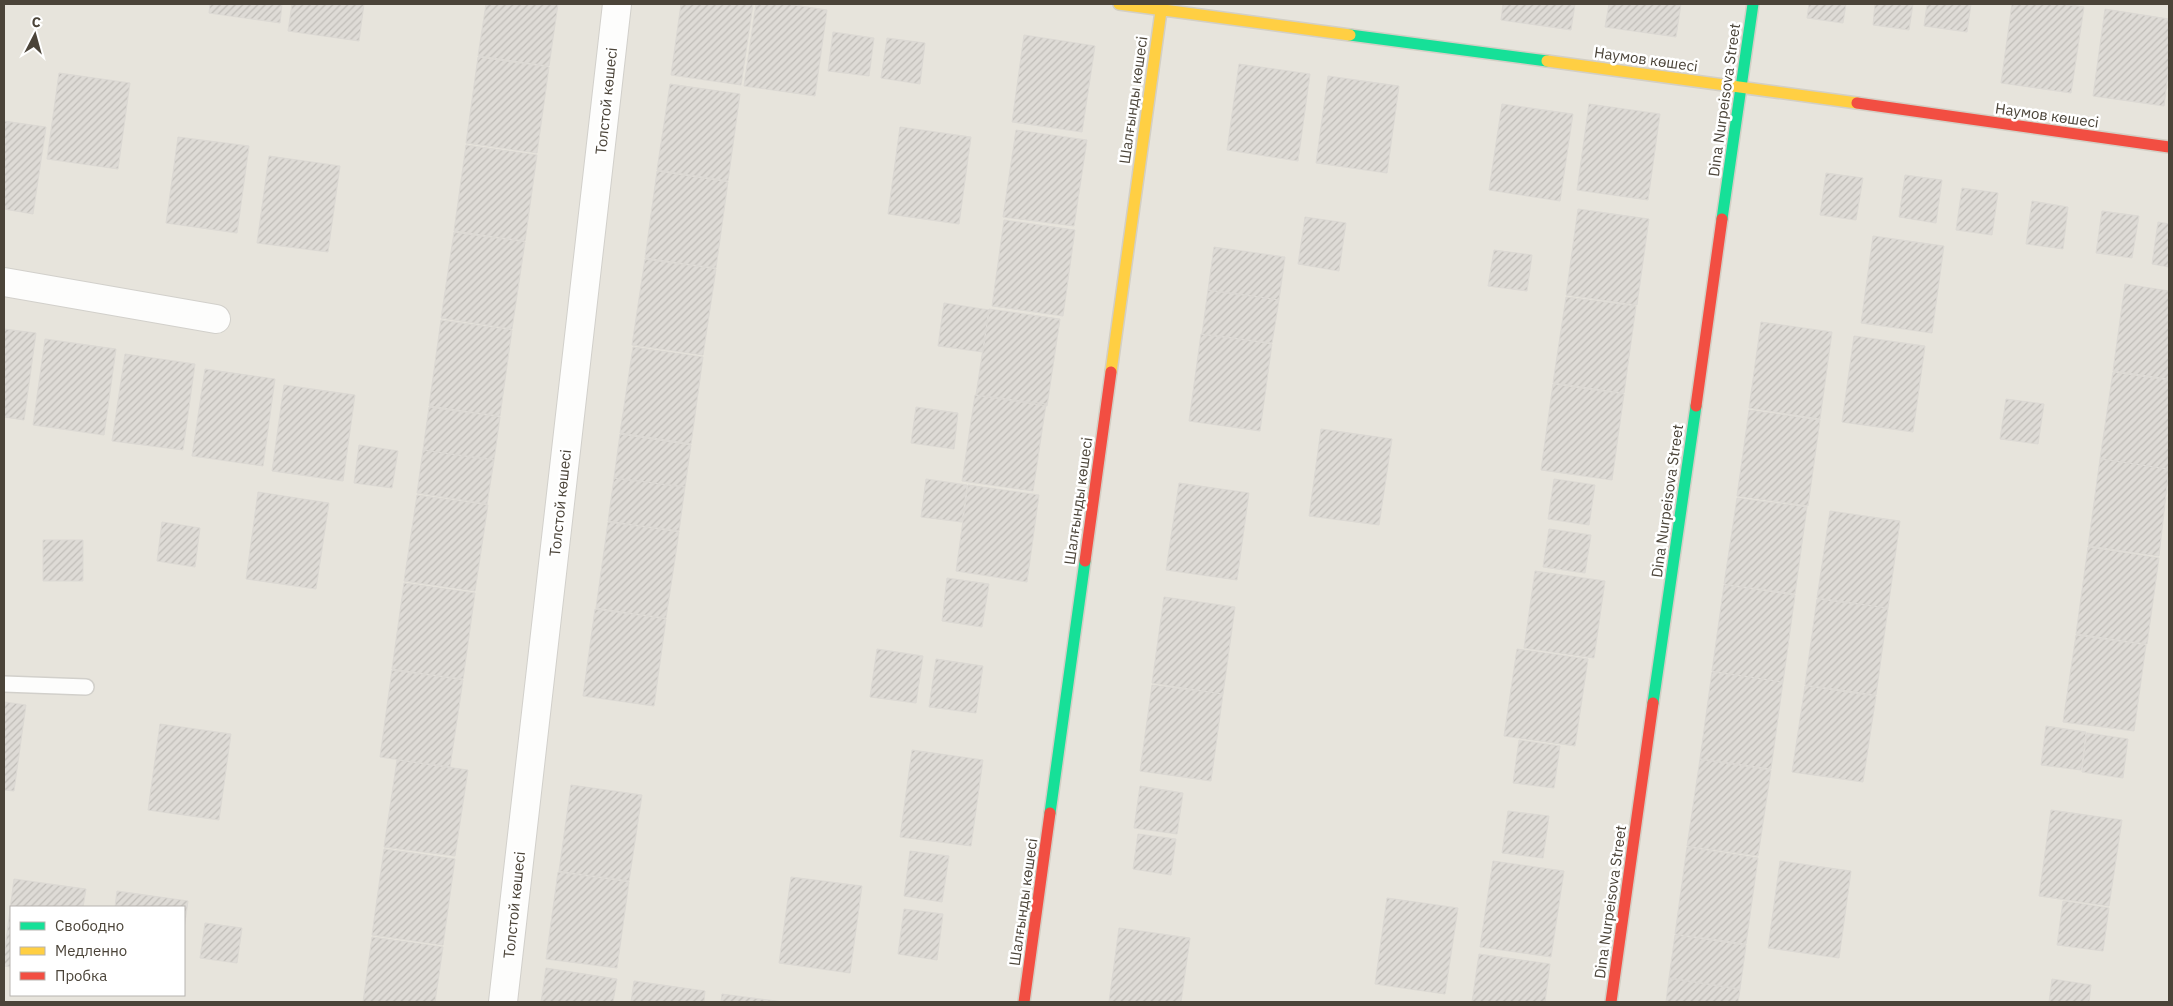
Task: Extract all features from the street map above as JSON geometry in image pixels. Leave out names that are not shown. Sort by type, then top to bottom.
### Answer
[{"type":"street","name":"Толстой көшесі","points":[[503,1002],[617,4]]},
{"type":"street","name":"Наумов көшесі","points":[[1119,4],[1161,7],[2169,148]]},
{"type":"street","name":"Dina Nurpeisova Street","points":[[1611,1002],[1753,4]]},
{"type":"street","name":"Шалғынды көшесі","points":[[1024,1002],[1161,7]]},
{"type":"street","points":[[4,282],[216,319]]},
{"type":"lane","points":[[4,684],[86,688]]},
{"type":"shaded area","points":[[4,4],[2169,4],[2169,1002],[4,1002]]},
{"type":"building","points":[[210,4],[282,4],[280,23],[209,13]]},
{"type":"building","points":[[292,4],[364,4],[359,41],[288,31]]},
{"type":"building","points":[[486,4],[558,4],[549,66],[478,56]]},
{"type":"building","points":[[681,4],[753,4],[741,85],[671,75]]},
{"type":"building","points":[[756,4],[787,4],[827,10],[815,96],[744,86]]},
{"type":"building","points":[[1503,4],[1575,4],[1571,30],[1501,20]]},
{"type":"building","points":[[1609,4],[1681,4],[1676,37],[1605,27]]},
{"type":"building","points":[[1809,4],[1846,4],[1843,23],[1807,18]]},
{"type":"building","points":[[1875,4],[1913,4],[1909,30],[1873,25]]},
{"type":"building","points":[[1927,4],[1971,4],[1967,32],[1924,26]]},
{"type":"building","points":[[2012,4],[2063,4],[2084,7],[2071,93],[2001,83]]},
{"type":"building","points":[[2105,9],[2169,19],[2169,67],[2164,106],[2093,96]]},
{"type":"building","points":[[833,32],[874,38],[869,76],[828,71]]},
{"type":"building","points":[[1024,35],[1095,46],[1082,132],[1012,122]]},
{"type":"building","points":[[887,38],[925,43],[920,84],[881,78]]},
{"type":"building","points":[[478,57],[549,67],[537,153],[466,143]]},
{"type":"building","points":[[1239,64],[1310,74],[1298,161],[1227,150]]},
{"type":"building","points":[[59,73],[130,83],[118,169],[47,159]]},
{"type":"building","points":[[1328,76],[1399,86],[1387,173],[1316,163]]},
{"type":"building","points":[[670,84],[740,94],[728,181],[657,170]]},
{"type":"building","points":[[1502,104],[1573,114],[1560,201],[1489,190]]},
{"type":"building","points":[[1589,104],[1660,114],[1648,200],[1577,190]]},
{"type":"building","points":[[4,121],[46,127],[33,214],[4,209]]},
{"type":"building","points":[[900,127],[971,137],[959,224],[888,214]]},
{"type":"building","points":[[1016,130],[1087,140],[1074,226],[1003,217]]},
{"type":"building","points":[[178,137],[249,146],[237,233],[166,223]]},
{"type":"building","points":[[466,145],[537,155],[525,241],[454,231]]},
{"type":"building","points":[[269,156],[340,166],[328,252],[257,243]]},
{"type":"building","points":[[657,171],[728,182],[716,268],[645,258]]},
{"type":"building","points":[[1826,173],[1863,178],[1856,220],[1820,215]]},
{"type":"building","points":[[1905,175],[1942,180],[1936,223],[1899,217]]},
{"type":"building","points":[[1962,188],[1998,193],[1992,235],[1956,230]]},
{"type":"building","points":[[2032,201],[2068,207],[2063,249],[2026,244]]},
{"type":"building","points":[[1578,209],[1649,219],[1637,305],[1566,295]]},
{"type":"building","points":[[2102,211],[2139,216],[2132,258],[2096,253]]},
{"type":"building","points":[[1305,217],[1346,223],[1339,271],[1298,264]]},
{"type":"building","points":[[1004,220],[1075,230],[1063,316],[992,306]]},
{"type":"building","points":[[2158,222],[2169,224],[2169,267],[2152,264]]},
{"type":"building","points":[[454,232],[525,242],[512,329],[441,318]]},
{"type":"building","points":[[1873,236],[1944,246],[1932,333],[1861,323]]},
{"type":"building","points":[[1214,247],[1285,257],[1279,300],[1208,290]]},
{"type":"building","points":[[1494,250],[1532,255],[1527,291],[1488,286]]},
{"type":"building","points":[[645,259],[716,269],[703,355],[632,345]]},
{"type":"building","points":[[2125,284],[2169,291],[2169,379],[2113,371]]},
{"type":"building","points":[[1208,290],[1279,300],[1272,343],[1202,334]]},
{"type":"building","points":[[1566,297],[1636,306],[1624,393],[1553,383]]},
{"type":"building","points":[[944,303],[989,310],[983,352],[938,346]]},
{"type":"building","points":[[989,309],[1060,319],[1047,406],[976,395]]},
{"type":"building","points":[[441,320],[512,330],[500,416],[429,406]]},
{"type":"building","points":[[1761,322],[1832,332],[1820,419],[1749,408]]},
{"type":"building","points":[[4,329],[36,333],[24,420],[4,417]]},
{"type":"building","points":[[1201,334],[1272,344],[1260,431],[1189,421]]},
{"type":"building","points":[[1854,336],[1925,346],[1913,432],[1842,422]]},
{"type":"building","points":[[45,339],[116,349],[104,435],[33,425]]},
{"type":"building","points":[[633,347],[703,357],[691,444],[620,433]]},
{"type":"building","points":[[125,354],[195,364],[183,450],[112,441]]},
{"type":"building","points":[[205,369],[275,379],[263,466],[192,456]]},
{"type":"building","points":[[2113,372],[2169,380],[2169,469],[2100,459]]},
{"type":"building","points":[[1553,384],[1624,394],[1612,480],[1541,470]]},
{"type":"building","points":[[284,385],[355,395],[343,481],[272,471]]},
{"type":"building","points":[[975,395],[1046,404],[1033,491],[962,481]]},
{"type":"building","points":[[2006,399],[2044,404],[2038,444],[2000,439]]},
{"type":"building","points":[[429,407],[500,417],[494,460],[423,450]]},
{"type":"building","points":[[916,407],[958,413],[954,449],[911,443]]},
{"type":"building","points":[[1749,410],[1820,420],[1808,506],[1737,496]]},
{"type":"building","points":[[1321,429],[1392,439],[1379,525],[1309,516]]},
{"type":"building","points":[[620,434],[691,445],[685,487],[614,478]]},
{"type":"building","points":[[359,445],[398,451],[392,488],[354,483]]},
{"type":"building","points":[[423,450],[494,460],[487,504],[417,493]]},
{"type":"building","points":[[2100,459],[2169,469],[2159,556],[2088,546]]},
{"type":"building","points":[[614,478],[685,487],[679,531],[608,521]]},
{"type":"building","points":[[926,479],[967,485],[962,522],[921,517]]},
{"type":"building","points":[[1554,479],[1595,485],[1589,525],[1548,519]]},
{"type":"building","points":[[1179,483],[1249,493],[1237,580],[1166,570]]},
{"type":"building","points":[[968,485],[1039,495],[1027,582],[956,571]]},
{"type":"building","points":[[258,492],[329,503],[316,589],[246,579]]},
{"type":"building","points":[[417,495],[488,505],[475,591],[404,581]]},
{"type":"building","points":[[1737,498],[1807,507],[1795,594],[1724,584]]},
{"type":"building","points":[[1830,511],[1900,521],[1888,608],[1817,598]]},
{"type":"building","points":[[162,522],[200,528],[195,567],[157,561]]},
{"type":"building","points":[[608,522],[679,532],[666,618],[596,608]]},
{"type":"building","points":[[1549,529],[1591,535],[1585,573],[1543,567]]},
{"type":"building","points":[[43,540],[83,540],[83,581],[43,581]]},
{"type":"building","points":[[2088,547],[2159,558],[2147,644],[2076,634]]},
{"type":"building","points":[[1535,571],[1605,581],[1594,658],[1524,648]]},
{"type":"building","points":[[947,578],[989,584],[982,627],[942,621]]},
{"type":"building","points":[[404,583],[475,593],[463,679],[392,669]]},
{"type":"building","points":[[1724,585],[1795,595],[1783,682],[1712,671]]},
{"type":"building","points":[[1164,597],[1235,607],[1223,694],[1152,683]]},
{"type":"building","points":[[1817,599],[1888,608],[1876,695],[1805,685]]},
{"type":"building","points":[[595,609],[666,619],[654,706],[583,696]]},
{"type":"building","points":[[2076,635],[2146,645],[2134,731],[2063,722]]},
{"type":"building","points":[[877,649],[923,656],[916,703],[870,697]]},
{"type":"building","points":[[1517,649],[1588,659],[1575,746],[1504,736]]},
{"type":"building","points":[[936,659],[983,666],[976,713],[929,707]]},
{"type":"building","points":[[392,670],[463,680],[450,767],[380,757]]},
{"type":"building","points":[[1712,672],[1783,682],[1771,769],[1700,759]]},
{"type":"building","points":[[1152,685],[1223,694],[1211,781],[1140,771]]},
{"type":"building","points":[[1805,686],[1876,696],[1863,782],[1792,772]]},
{"type":"building","points":[[4,702],[26,705],[14,791],[4,790]]},
{"type":"building","points":[[160,724],[231,734],[219,820],[148,810]]},
{"type":"building","points":[[2046,726],[2086,732],[2081,770],[2041,765]]},
{"type":"building","points":[[2087,733],[2128,739],[2123,778],[2082,772]]},
{"type":"building","points":[[1519,740],[1560,746],[1554,788],[1513,783]]},
{"type":"building","points":[[912,750],[983,760],[971,846],[900,837]]},
{"type":"building","points":[[1700,759],[1771,770],[1758,856],[1687,846]]},
{"type":"building","points":[[397,760],[468,770],[455,856],[384,847]]},
{"type":"building","points":[[571,785],[642,795],[629,881],[559,871]]},
{"type":"building","points":[[1140,786],[1183,793],[1177,834],[1134,828]]},
{"type":"building","points":[[2051,810],[2122,820],[2109,906],[2039,896]]},
{"type":"building","points":[[1508,811],[1549,816],[1543,858],[1502,853]]},
{"type":"building","points":[[1138,834],[1176,839],[1171,875],[1133,869]]},
{"type":"building","points":[[1687,847],[1758,858],[1746,944],[1675,934]]},
{"type":"building","points":[[384,849],[455,859],[443,945],[372,935]]},
{"type":"building","points":[[910,851],[949,856],[942,902],[904,896]]},
{"type":"building","points":[[1493,861],[1564,871],[1551,957],[1480,947]]},
{"type":"building","points":[[1780,861],[1851,871],[1839,958],[1768,948]]},
{"type":"building","points":[[558,872],[629,882],[617,968],[546,959]]},
{"type":"building","points":[[791,877],[862,886],[850,973],[779,963]]},
{"type":"building","points":[[14,879],[86,889],[83,906],[10,906]]},
{"type":"building","points":[[117,891],[188,901],[185,922],[185,906],[115,906]]},
{"type":"building","points":[[1387,898],[1458,908],[1445,994],[1375,984]]},
{"type":"building","points":[[2063,901],[2109,908],[2103,951],[2057,945]]},
{"type":"building","points":[[904,909],[943,914],[937,960],[898,954]]},
{"type":"building","points":[[10,910],[10,967],[4,966]]},
{"type":"building","points":[[205,923],[242,928],[237,963],[200,958]]},
{"type":"building","points":[[1119,928],[1190,938],[1181,1002],[1109,1002]]},
{"type":"building","points":[[1675,935],[1746,945],[1740,989],[1669,978]]},
{"type":"building","points":[[372,937],[443,947],[435,1002],[363,1002]]},
{"type":"building","points":[[1479,954],[1550,964],[1545,1002],[1472,1002]]},
{"type":"building","points":[[546,968],[617,979],[613,1002],[541,1002]]},
{"type":"building","points":[[1669,978],[1740,989],[1738,1002],[1666,1002]]},
{"type":"building","points":[[2052,979],[2091,985],[2089,1002],[2049,1002]]},
{"type":"building","points":[[634,981],[705,991],[704,1002],[631,1002]]},
{"type":"building","points":[[722,994],[784,1002],[721,1002]]},
{"type":"traffic: fast","points":[[1722,219],[1753,4]]},
{"type":"traffic: fast","points":[[1350,35],[1547,61]]},
{"type":"traffic: fast","points":[[1653,703],[1696,406]]},
{"type":"traffic: fast","points":[[1050,813],[1085,561]]},
{"type":"traffic: slow","points":[[1119,4],[1350,35]]},
{"type":"traffic: slow","points":[[1111,372],[1162,4]]},
{"type":"traffic: slow","points":[[1547,61],[1857,103]]},
{"type":"traffic: jam","points":[[1857,103],[2169,147]]},
{"type":"traffic: jam","points":[[1696,406],[1722,219]]},
{"type":"traffic: jam","points":[[1085,561],[1111,372]]},
{"type":"traffic: jam","points":[[1611,1002],[1653,703]]},
{"type":"traffic: jam","points":[[1024,1002],[1050,813]]}]
